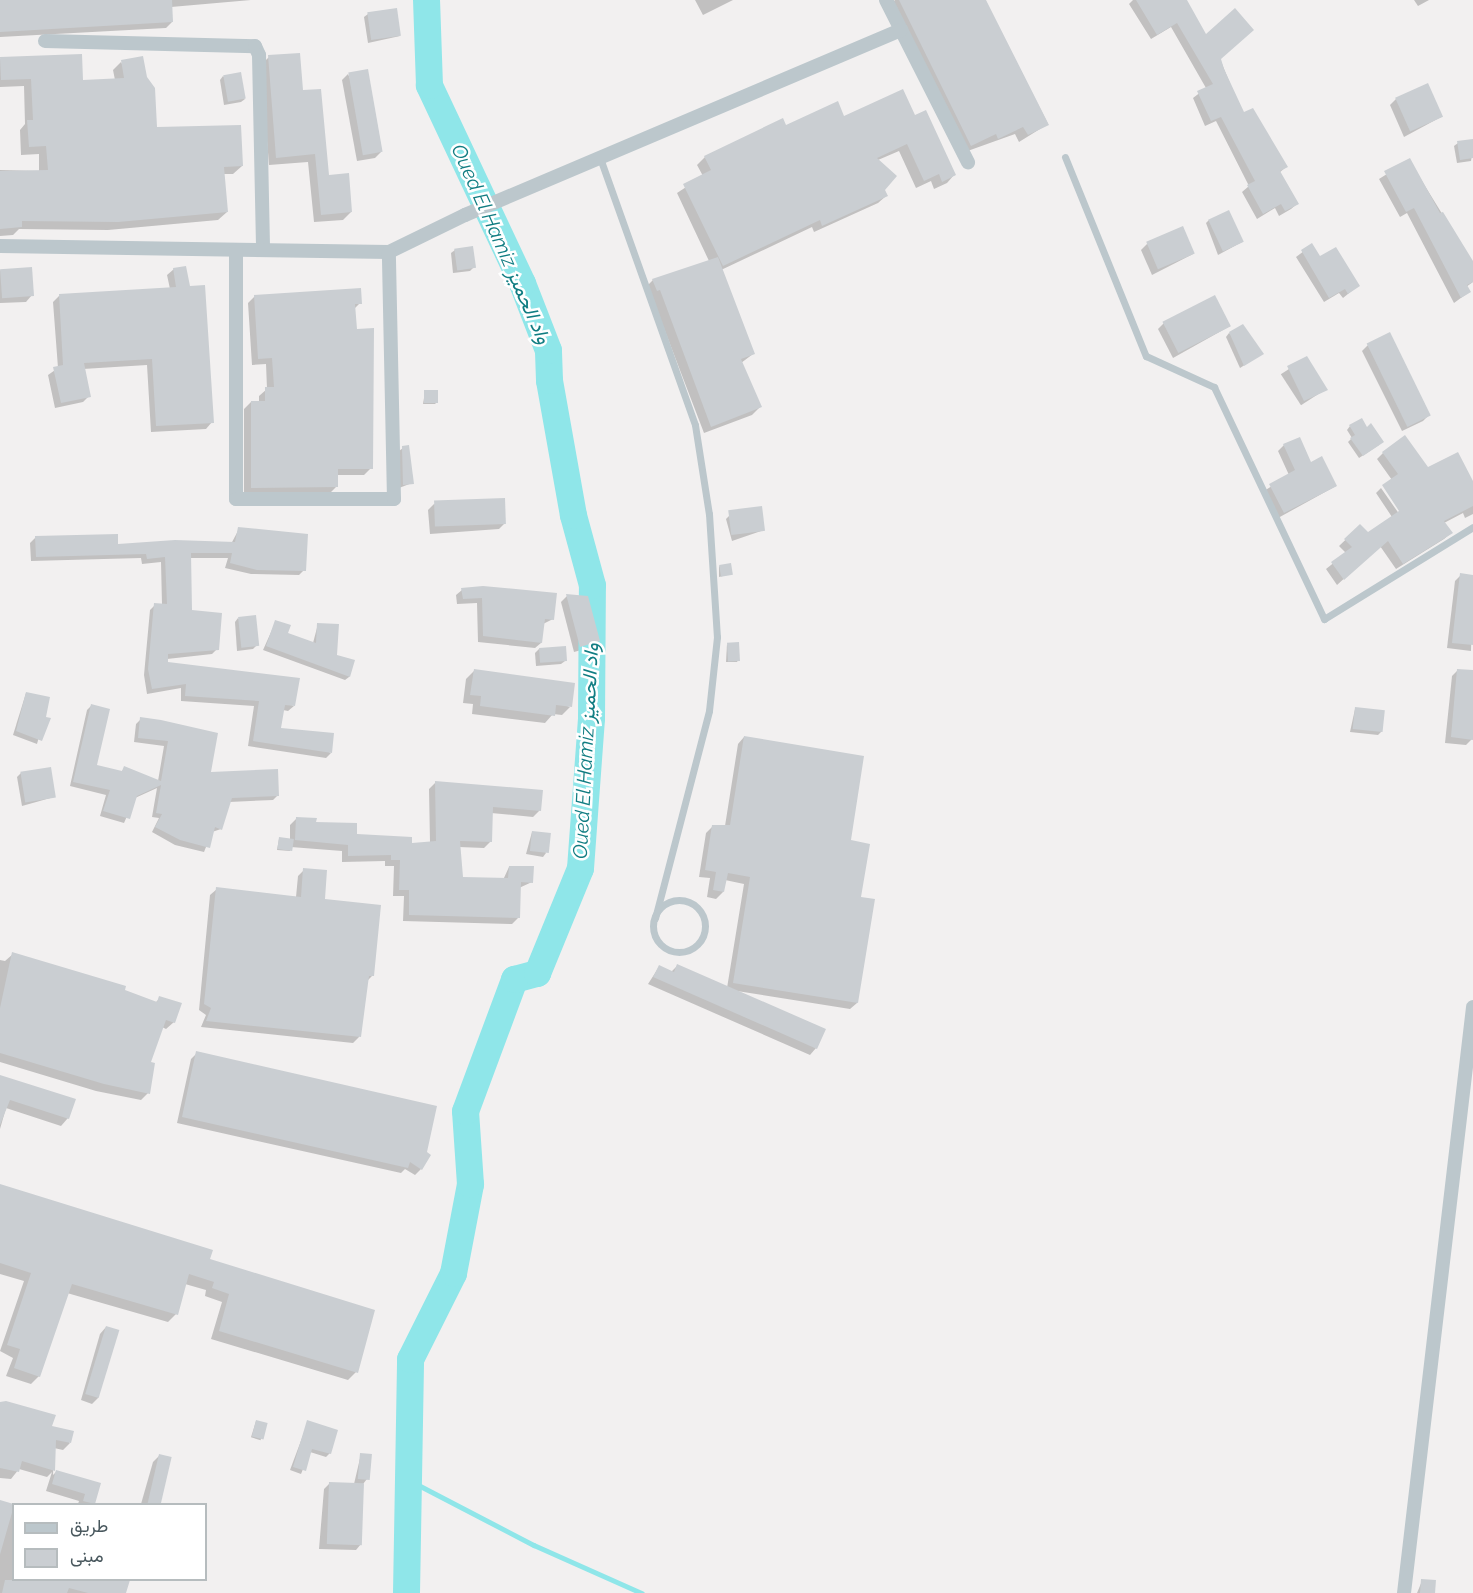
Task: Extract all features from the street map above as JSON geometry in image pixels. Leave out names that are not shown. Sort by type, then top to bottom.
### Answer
[{"type":"street","points":[[886,0],[969,162]]},
{"type":"street","points":[[0,246],[389,252],[465,215],[901,30]]},
{"type":"street","points":[[45,41],[255,46],[259,55],[263,250]]},
{"type":"street","points":[[236,250],[236,499],[394,499],[389,252]]},
{"type":"street","points":[[1404,1593],[1473,1007]]},
{"type":"lane","points":[[1065,157],[1146,356],[1214,387],[1324,619],[1473,527]]},
{"type":"lane","points":[[600,158],[695,425],[709,514],[717,637],[709,711],[655,918],[655,936],[674,951],[691,949],[705,932],[702,914],[689,902],[672,901],[655,918]]},
{"type":"building","points":[[0,0],[172,0],[173,22],[0,32]]},
{"type":"building","points":[[899,0],[986,0],[1049,125],[1028,135],[1023,127],[998,139],[996,134],[971,146]]},
{"type":"building","points":[[1136,0],[1187,0],[1206,34],[1235,8],[1254,30],[1221,59],[1244,112],[1253,108],[1288,167],[1280,171],[1299,204],[1285,211],[1281,204],[1263,214],[1247,185],[1255,181],[1221,117],[1211,121],[1197,91],[1213,84],[1177,23],[1157,35]]},
{"type":"building","points":[[397,8],[401,36],[371,40],[367,12]]},
{"type":"building","points":[[300,53],[303,90],[321,89],[329,175],[349,173],[352,212],[321,215],[315,154],[276,158],[268,55]]},
{"type":"building","points":[[82,54],[83,80],[124,78],[121,60],[143,56],[147,77],[155,88],[157,127],[241,125],[243,166],[224,167],[228,212],[118,222],[22,221],[22,227],[0,229],[0,171],[48,170],[46,146],[29,147],[27,120],[33,120],[31,79],[1,80],[0,57]]},
{"type":"building","points":[[368,69],[383,152],[363,155],[348,72]]},
{"type":"building","points":[[241,72],[246,99],[228,102],[223,75]]},
{"type":"building","points":[[1428,83],[1443,117],[1410,131],[1395,98]]},
{"type":"building","points":[[903,89],[915,115],[926,110],[956,175],[942,182],[939,174],[924,181],[907,144],[877,158],[897,176],[885,190],[888,196],[822,226],[820,220],[723,266],[683,184],[711,170],[704,156],[783,118],[786,125],[838,101],[844,116]]},
{"type":"building","points":[[1473,139],[1473,158],[1460,160],[1457,141]]},
{"type":"building","points":[[1410,158],[1440,213],[1443,212],[1473,261],[1473,282],[1467,285],[1471,292],[1461,298],[1414,208],[1406,212],[1384,171]]},
{"type":"building","points":[[1229,210],[1244,242],[1223,251],[1208,220]]},
{"type":"building","points":[[1183,226],[1195,254],[1158,269],[1146,242]]},
{"type":"building","points":[[1312,243],[1320,256],[1336,247],[1360,286],[1348,294],[1345,289],[1329,298],[1301,250]]},
{"type":"building","points":[[473,246],[476,268],[457,270],[454,249]]},
{"type":"building","points":[[718,257],[755,354],[741,359],[762,407],[711,427],[660,290],[657,291],[652,279]]},
{"type":"building","points":[[186,266],[190,286],[205,285],[214,423],[156,426],[152,359],[84,363],[91,397],[61,403],[53,367],[63,365],[59,294],[176,287],[173,268]]},
{"type":"building","points":[[32,267],[34,296],[2,298],[0,269]]},
{"type":"building","points":[[361,288],[362,304],[355,304],[357,329],[374,328],[373,469],[338,469],[338,487],[251,488],[251,401],[265,401],[265,387],[274,387],[272,358],[258,359],[254,295]]},
{"type":"building","points":[[1215,295],[1231,326],[1178,353],[1162,322]]},
{"type":"building","points":[[1243,324],[1264,354],[1244,366],[1229,332]]},
{"type":"building","points":[[1390,332],[1431,416],[1407,427],[1367,343]]},
{"type":"building","points":[[1307,356],[1328,390],[1304,401],[1287,366]]},
{"type":"building","points":[[424,390],[438,390],[438,403],[424,403]]},
{"type":"building","points":[[1362,418],[1367,427],[1371,423],[1384,442],[1363,456],[1350,438],[1355,435],[1349,425]]},
{"type":"building","points":[[1405,435],[1428,467],[1458,452],[1473,481],[1473,506],[1444,521],[1453,533],[1403,564],[1388,541],[1344,580],[1331,562],[1352,547],[1344,539],[1360,524],[1368,532],[1399,511],[1382,485],[1398,474],[1382,452]]},
{"type":"building","points":[[1300,437],[1311,462],[1322,456],[1337,486],[1284,513],[1269,484],[1295,470],[1283,444]]},
{"type":"building","points":[[409,445],[414,484],[403,485],[402,446]]},
{"type":"building","points":[[505,498],[506,524],[435,526],[434,500]]},
{"type":"building","points":[[762,506],[765,531],[731,535],[728,510]]},
{"type":"building","points":[[238,527],[308,534],[306,571],[257,570],[230,563],[232,553],[191,553],[192,610],[222,613],[219,650],[168,654],[168,662],[300,678],[295,706],[285,705],[281,728],[334,733],[332,753],[253,741],[259,701],[185,696],[186,684],[152,689],[148,669],[154,603],[167,604],[165,557],[147,559],[146,554],[36,557],[35,536],[118,534],[118,544],[175,540],[235,542]]},
{"type":"building","points":[[731,563],[733,575],[721,577],[719,565]]},
{"type":"building","points":[[1460,573],[1473,575],[1473,645],[1452,643]]},
{"type":"building","points":[[483,586],[557,593],[554,620],[545,619],[542,643],[483,636],[482,598],[463,599],[461,588]]},
{"type":"building","points":[[566,594],[588,596],[600,641],[580,647]]},
{"type":"building","points":[[256,615],[259,646],[241,648],[238,617]]},
{"type":"building","points":[[275,620],[291,625],[288,633],[316,643],[317,623],[339,624],[337,655],[355,660],[350,677],[266,646]]},
{"type":"building","points":[[739,642],[740,661],[728,662],[727,643]]},
{"type":"building","points":[[566,646],[567,661],[540,663],[539,648]]},
{"type":"building","points":[[474,669],[575,683],[572,707],[556,705],[555,716],[480,706],[481,696],[470,695]]},
{"type":"building","points":[[1457,669],[1473,670],[1473,740],[1451,737]]},
{"type":"building","points":[[26,692],[50,697],[46,717],[51,718],[42,741],[16,731]]},
{"type":"building","points":[[91,704],[110,709],[97,765],[122,771],[124,766],[161,781],[168,741],[138,738],[140,717],[161,720],[218,733],[211,772],[278,769],[279,796],[232,798],[222,830],[215,827],[210,848],[180,840],[155,827],[162,814],[156,813],[161,785],[137,796],[130,819],[103,811],[110,790],[73,782]]},
{"type":"building","points":[[1355,707],[1385,710],[1383,732],[1353,729]]},
{"type":"building","points":[[744,736],[864,756],[851,840],[870,844],[861,897],[875,899],[858,1003],[733,983],[750,877],[728,873],[724,892],[713,890],[716,872],[705,870],[712,825],[730,825]]},
{"type":"building","points":[[51,767],[56,798],[25,802],[20,772]]},
{"type":"building","points":[[435,781],[543,790],[541,811],[493,807],[492,842],[460,841],[463,877],[508,878],[509,866],[534,866],[533,883],[521,882],[520,918],[409,915],[409,890],[399,890],[400,860],[391,860],[391,855],[348,856],[348,845],[295,840],[296,817],[317,818],[316,822],[357,823],[357,834],[412,837],[412,843],[436,841]]},
{"type":"building","points":[[532,831],[551,833],[549,853],[530,851]]},
{"type":"building","points":[[279,837],[294,839],[292,851],[277,849]]},
{"type":"building","points":[[303,868],[327,870],[325,899],[381,905],[374,976],[369,976],[361,1037],[206,1021],[211,1008],[204,1004],[216,887],[301,897]]},
{"type":"building","points":[[12,952],[126,986],[125,990],[157,1002],[159,996],[182,1003],[175,1023],[166,1020],[151,1062],[155,1063],[150,1094],[104,1084],[0,1053],[0,1008]]},
{"type":"building","points":[[677,964],[826,1029],[817,1049],[653,977],[659,965],[674,972]]},
{"type":"building","points":[[196,1051],[437,1106],[427,1152],[431,1155],[422,1170],[410,1162],[408,1168],[182,1117]]},
{"type":"building","points":[[0,1075],[76,1099],[69,1119],[10,1100],[0,1125]]},
{"type":"building","points":[[0,1184],[213,1250],[210,1259],[375,1310],[358,1373],[219,1331],[229,1294],[212,1288],[214,1282],[189,1274],[178,1315],[72,1284],[40,1377],[14,1368],[20,1349],[7,1345],[31,1273],[0,1263]]},
{"type":"building","points":[[106,1326],[119,1330],[99,1398],[85,1394]]},
{"type":"building","points":[[6,1401],[56,1415],[52,1426],[74,1431],[71,1443],[56,1440],[55,1471],[22,1461],[19,1472],[0,1468],[0,1402]]},
{"type":"building","points":[[256,1420],[268,1423],[264,1439],[252,1436]]},
{"type":"building","points":[[307,1420],[338,1430],[331,1454],[312,1449],[306,1471],[293,1467]]},
{"type":"building","points":[[360,1453],[372,1454],[370,1480],[358,1479]]},
{"type":"building","points":[[159,1454],[172,1457],[161,1503],[148,1503]]},
{"type":"building","points":[[56,1470],[101,1483],[95,1503],[83,1501],[85,1494],[52,1484]]},
{"type":"building","points":[[329,1482],[364,1483],[362,1545],[327,1544]]},
{"type":"building","points":[[0,1500],[12,1503],[12,1513],[0,1554]]},
{"type":"building","points":[[1421,1579],[1436,1580],[1435,1593],[1420,1593]]},
{"type":"building","points":[[5,1580],[130,1581],[126,1593],[88,1593],[69,1588],[67,1593],[2,1593]]},
{"type":"waterway","name":"Oued El Hamiz واد الحميز","points":[[406,1593],[410,1359],[453,1273],[470,1184],[465,1111],[514,979],[537,973],[580,868],[591,718],[592,585],[573,515],[549,380],[548,350],[522,283],[429,85],[426,0]]},
{"type":"waterway","points":[[407,1479],[534,1545],[642,1593]]}]
